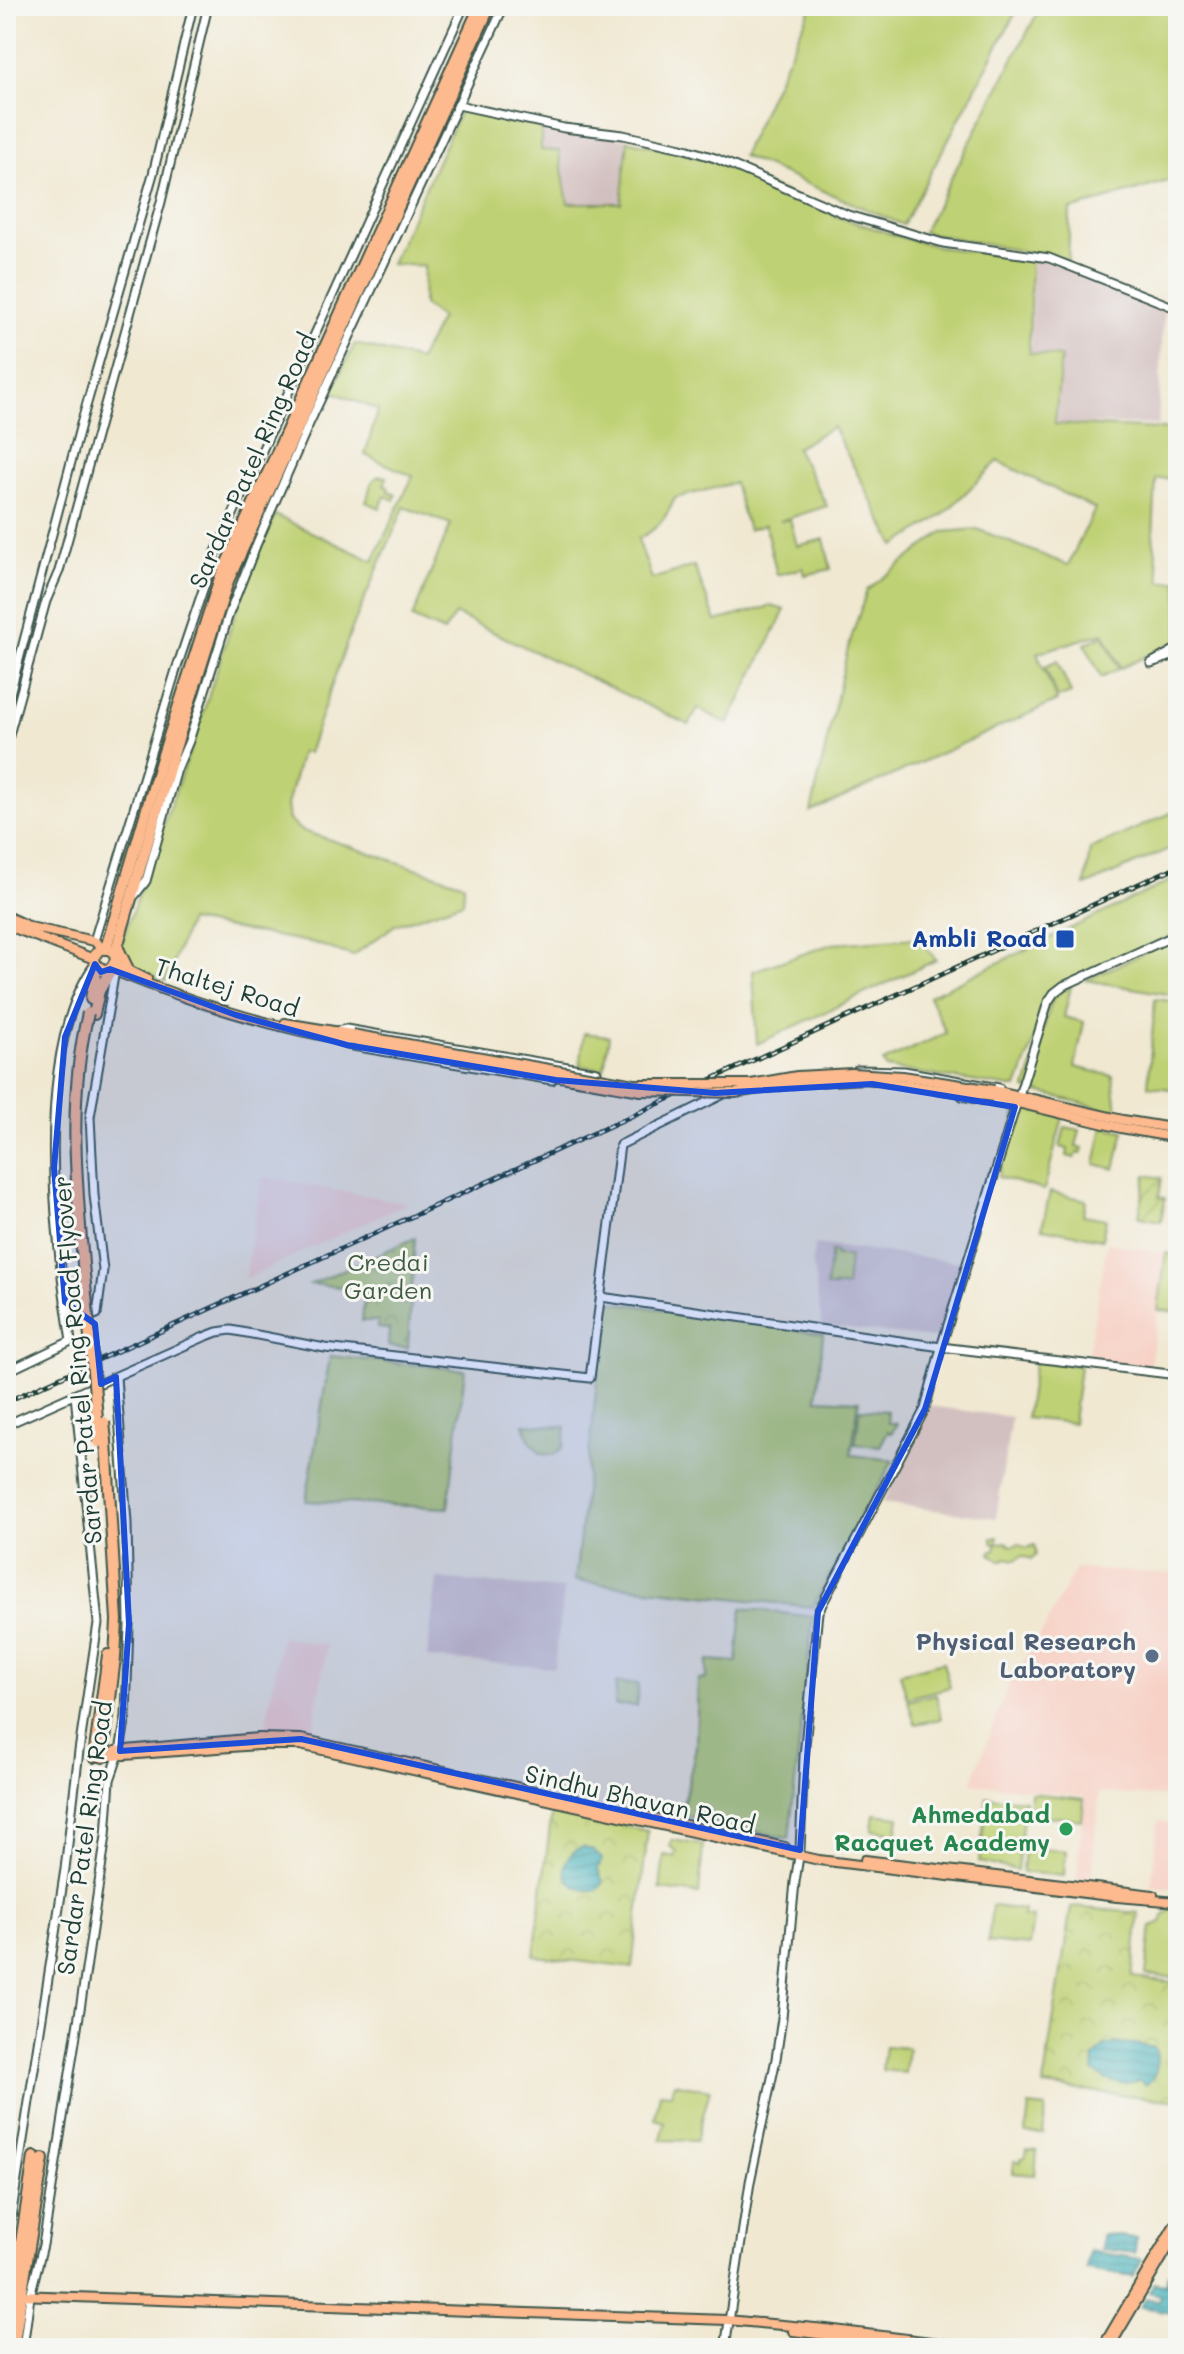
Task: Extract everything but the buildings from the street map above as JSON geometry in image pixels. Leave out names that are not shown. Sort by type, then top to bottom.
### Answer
[{"type":"highway","name":"Sardar Patel Ring Road","points":[[109,955],[161,761],[220,578],[480,6]]},
{"type":"highway","name":"Sardar Patel Ring Road","points":[[109,955],[130,898],[228,581],[490,6]]},
{"type":"highway","points":[[97,951],[109,955],[103,970],[95,963],[97,951]]},
{"type":"highway","name":"Sardar Patel Ring Road Flyover","points":[[91,1014],[109,955]]},
{"type":"highway","name":"Sardar Patel Ring Road Flyover","points":[[95,963],[83,1065],[80,1130],[113,1532],[117,1620],[99,1754]]},
{"type":"highway","name":"Sardar Patel Ring Road","points":[[13,2348],[39,2158]]},
{"type":"highway","name":"Sardar Patel Ring Road","points":[[6,2340],[21,2298]]},
{"type":"main road","points":[[6,916],[109,955],[130,971],[237,1010],[334,1035],[641,1091],[735,1093],[848,1079],[904,1083],[1007,1096],[1124,1128],[1178,1138]]},
{"type":"main road","points":[[6,925],[95,963]]},
{"type":"main road","points":[[109,955],[130,971]]},
{"type":"main road","name":"Thaltej Road","points":[[109,955],[143,983],[236,1015],[334,1035]]},
{"type":"main road","points":[[1017,1101],[1178,1129]]},
{"type":"main road","name":"Sindhu Bhavan Road","points":[[99,1754],[300,1745],[800,1853],[922,1873],[1178,1900]]},
{"type":"main road","points":[[1102,2348],[1178,2219]]},
{"type":"main road","points":[[1109,2348],[1178,2231]]},
{"type":"main road","points":[[21,2298],[730,2323],[979,2348]]},
{"type":"main road","points":[[730,2323],[943,2348]]},
{"type":"street","points":[[6,709],[81,424],[153,174],[193,6]]},
{"type":"street","points":[[6,746],[46,601],[59,571],[161,202],[208,6]]},
{"type":"street","name":"Sardar Patel Ring Road","points":[[65,1302],[76,1316],[83,1319],[97,1314],[99,1307],[103,1270],[94,1195],[90,1117],[109,955],[175,673],[215,554],[464,6]]},
{"type":"street","name":"Sardar Patel Ring Road","points":[[130,898],[146,881],[177,769],[189,741],[229,614],[257,543],[309,424],[504,6]]},
{"type":"street","points":[[458,105],[564,128],[623,135],[682,148],[715,158],[848,215],[943,243],[1049,258],[1178,309]]},
{"type":"street","points":[[725,2348],[750,2182],[776,2059],[800,1853],[804,1756],[818,1612],[925,1409],[941,1347],[1048,1002],[1063,986],[1178,934]]},
{"type":"street","points":[[6,1372],[71,1341],[54,1168],[58,1078],[73,1008],[83,980],[95,963]]},
{"type":"street","points":[[346,1029],[597,1072],[599,1076],[596,1086],[347,1045],[334,1035],[346,1029]]},
{"type":"street","points":[[559,1066],[559,1080]]},
{"type":"street","points":[[735,1092],[745,1084],[797,1074],[879,1070],[996,1086],[1007,1096]]},
{"type":"street","points":[[6,1425],[204,1337],[231,1330],[325,1348],[590,1378],[620,1145],[689,1109],[735,1092],[820,1083],[872,1084],[1017,1101]]},
{"type":"street","points":[[601,1297],[941,1347],[1178,1375]]},
{"type":"street","name":"Sardar Patel Ring Road","points":[[23,2348],[21,2298],[43,2245],[106,1836],[110,1780],[120,1754],[126,1716],[129,1624],[127,1523],[116,1377]]},
{"type":"street","name":"Sardar Patel Ring Road","points":[[6,2250],[63,1884],[98,1623],[75,1395]]},
{"type":"highlighted area","points":[[95,964],[101,972],[110,969],[236,1015],[347,1045],[556,1080],[715,1093],[872,1084],[1015,1107],[925,1409],[818,1612],[800,1850],[301,1739],[120,1751],[129,1624],[116,1377],[101,1384],[95,1324],[65,1302],[54,1168],[65,1037]]},
{"type":"shaded area","points":[[542,127],[627,139],[620,202],[569,202],[561,152],[542,149]]},
{"type":"shaded area","points":[[1033,258],[1071,267],[1164,305],[1158,425],[1057,423],[1062,356],[1031,352]]},
{"type":"shaded area","points":[[265,1177],[407,1203],[245,1279],[261,1179]]},
{"type":"shaded area","points":[[1107,1243],[1166,1253],[1150,1366],[1087,1360]]},
{"type":"shaded area","points":[[815,1244],[960,1262],[939,1335],[933,1338],[822,1326],[812,1260]]},
{"type":"shaded area","points":[[929,1406],[1011,1417],[996,1518],[882,1503]]},
{"type":"shaded area","points":[[1075,1569],[1178,1574],[1178,1797],[1099,1793],[1091,1883],[1077,1879],[1084,1796],[971,1783],[1009,1685],[1044,1629]]},
{"type":"shaded area","points":[[437,1579],[564,1589],[554,1668],[427,1658]]},
{"type":"shaded area","points":[[281,1637],[327,1645],[312,1735],[265,1730]]},
{"type":"shaded area","points":[[1158,1821],[1178,1824],[1178,1889],[1151,1887]]},
{"type":"green space","points":[[812,6],[1019,6],[903,225],[742,156]]},
{"type":"green space","points":[[1041,6],[1178,6],[1178,178],[1070,210],[1068,260],[923,232]]},
{"type":"green space","points":[[461,109],[541,127],[541,150],[559,151],[568,203],[621,203],[628,140],[713,161],[839,217],[907,239],[945,248],[1031,259],[1029,353],[1061,357],[1055,424],[1178,430],[1178,478],[1156,479],[1153,537],[1161,582],[1178,581],[1178,641],[1121,668],[1103,633],[1037,653],[1057,701],[811,812],[848,648],[867,590],[943,532],[977,529],[1068,565],[1095,509],[998,461],[944,514],[895,546],[833,427],[796,448],[827,506],[780,521],[790,519],[797,546],[824,539],[831,569],[805,575],[803,568],[777,575],[765,525],[748,530],[734,483],[675,498],[661,522],[638,539],[652,579],[694,566],[716,621],[771,606],[785,610],[728,724],[698,708],[689,725],[455,614],[444,632],[412,618],[451,524],[404,507],[352,628],[308,753],[301,752],[287,805],[289,820],[300,830],[464,884],[463,902],[395,925],[353,956],[314,943],[189,921],[166,981],[132,964],[121,943],[198,728],[244,586],[275,515],[373,561],[413,476],[365,455],[378,410],[331,391],[355,344],[419,360],[441,318],[423,305],[424,266],[391,264]]},
{"type":"green space","points":[[380,476],[387,477],[384,485],[396,495],[394,500],[385,496],[380,508],[366,502],[371,484]]},
{"type":"green space","points":[[1103,635],[1119,669],[1101,677],[1085,644]]},
{"type":"green space","points":[[1057,661],[1071,693],[1058,698],[1045,667]]},
{"type":"green space","points":[[1178,810],[1178,845],[1085,886],[1090,849]]},
{"type":"green space","points":[[1178,877],[1178,933],[1075,981],[1048,1002],[1017,1088],[886,1068],[883,1062],[946,1033],[929,996]]},
{"type":"green space","points":[[1178,937],[1178,996],[1086,980]]},
{"type":"green space","points":[[914,938],[936,960],[757,1044],[753,971],[832,944]]},
{"type":"green space","points":[[1071,986],[1064,1017],[1084,1022],[1075,1067],[1113,1076],[1117,1112],[1026,1089],[1051,1003],[1056,994]]},
{"type":"green space","points":[[1155,999],[1178,1002],[1178,1090],[1148,1086]]},
{"type":"green space","points":[[584,1033],[609,1036],[604,1069],[580,1066]]},
{"type":"green space","points":[[1018,1106],[1063,1117],[1044,1190],[998,1177]]},
{"type":"green space","points":[[1065,1127],[1080,1130],[1076,1146],[1083,1148],[1075,1158],[1067,1156],[1068,1149],[1060,1147]]},
{"type":"green space","points":[[1103,1127],[1124,1131],[1115,1169],[1095,1164]]},
{"type":"green space","points":[[1146,1175],[1162,1178],[1159,1197],[1165,1198],[1161,1221],[1139,1217]]},
{"type":"green space","points":[[1050,1192],[1086,1200],[1083,1215],[1106,1219],[1102,1239],[1042,1228]]},
{"type":"green space","name":"Credai Garden","points":[[415,1238],[408,1348],[388,1346],[389,1329],[378,1328],[378,1321],[362,1321],[365,1289],[311,1284]]},
{"type":"green space","points":[[831,1252],[836,1256],[849,1256],[846,1287],[826,1287]]},
{"type":"green space","points":[[1166,1253],[1178,1255],[1178,1312],[1158,1310]]},
{"type":"green space","points":[[606,1301],[823,1334],[817,1399],[859,1401],[851,1455],[893,1460],[813,1607],[575,1581]]},
{"type":"green space","points":[[330,1356],[465,1370],[448,1508],[306,1501]]},
{"type":"green space","points":[[1035,1360],[1080,1366],[1073,1423],[1026,1418]]},
{"type":"green space","points":[[860,1409],[887,1411],[888,1423],[897,1423],[892,1433],[888,1431],[880,1446],[855,1444]]},
{"type":"green space","points":[[524,1424],[566,1427],[563,1447],[554,1455],[541,1454],[529,1439]]},
{"type":"green space","points":[[998,1537],[997,1543],[1019,1544],[1027,1548],[1035,1545],[1036,1555],[1032,1559],[1022,1556],[1001,1561],[991,1554],[996,1544],[992,1543],[992,1538]]},
{"type":"green space","points":[[742,1608],[813,1617],[789,1839],[681,1815],[696,1747],[698,1680],[706,1679],[708,1660],[737,1662]]},
{"type":"green space","points":[[943,1662],[950,1687],[907,1698],[900,1673]]},
{"type":"green space","points":[[616,1683],[638,1684],[637,1706],[615,1705]]},
{"type":"green space","points":[[936,1694],[941,1719],[915,1724],[908,1701]]},
{"type":"green space","points":[[1031,1793],[1084,1799],[1082,1820],[1029,1814]]},
{"type":"green space","points":[[987,1797],[1025,1800],[1017,1870],[979,1862]]},
{"type":"green space","points":[[552,1810],[648,1831],[632,1968],[534,1956]]},
{"type":"green space","points":[[874,1814],[899,1817],[896,1837],[888,1836],[888,1832],[872,1830]]},
{"type":"green space","points":[[672,1840],[703,1845],[699,1894],[660,1889],[664,1855],[675,1857],[677,1852],[669,1845]]},
{"type":"green space","points":[[1024,1847],[1066,1851],[1064,1876],[1022,1872]]},
{"type":"green space","points":[[992,1906],[1024,1910],[1023,1917],[1033,1918],[1029,1946],[988,1942]]},
{"type":"green space","points":[[1071,1907],[1139,1913],[1132,1977],[1178,1983],[1178,2101],[1043,2086]]},
{"type":"green space","points":[[1173,1907],[1178,1907],[1178,1978],[1146,1975],[1151,1926],[1162,1922],[1164,1915]]},
{"type":"green space","points":[[885,2046],[908,2048],[905,2073],[882,2070]]},
{"type":"green space","points":[[674,2083],[710,2090],[696,2141],[661,2140],[665,2122],[655,2119],[660,2093],[671,2094]]},
{"type":"green space","points":[[1029,2106],[1046,2108],[1043,2134],[1026,2133]]},
{"type":"green space","points":[[1026,2150],[1037,2151],[1035,2175],[1013,2173],[1014,2161],[1021,2162]]},
{"type":"water","points":[[583,1847],[594,1851],[602,1859],[598,1869],[603,1882],[598,1890],[576,1887],[566,1874],[568,1859]]},
{"type":"water","points":[[1116,2043],[1155,2048],[1156,2068],[1146,2085],[1139,2080],[1115,2083],[1093,2071],[1094,2057],[1103,2047]]},
{"type":"water","points":[[1102,2234],[1136,2238],[1135,2253],[1101,2249]]},
{"type":"water","points":[[1089,2251],[1142,2259],[1133,2277],[1086,2270]]},
{"type":"water","points":[[1168,2273],[1178,2274],[1178,2313],[1141,2307],[1146,2298],[1158,2301],[1160,2295],[1149,2292],[1154,2282],[1166,2284]]},
{"type":"railway","points":[[6,1402],[1178,866]]},
{"type":"place","name":"Ambli Road","points":[[1065,939]]},
{"type":"place","name":"Physical Research Laboratory","points":[[1152,1656]]},
{"type":"place","name":"Ahmedabad Racquet Academy","points":[[1066,1829]]}]
